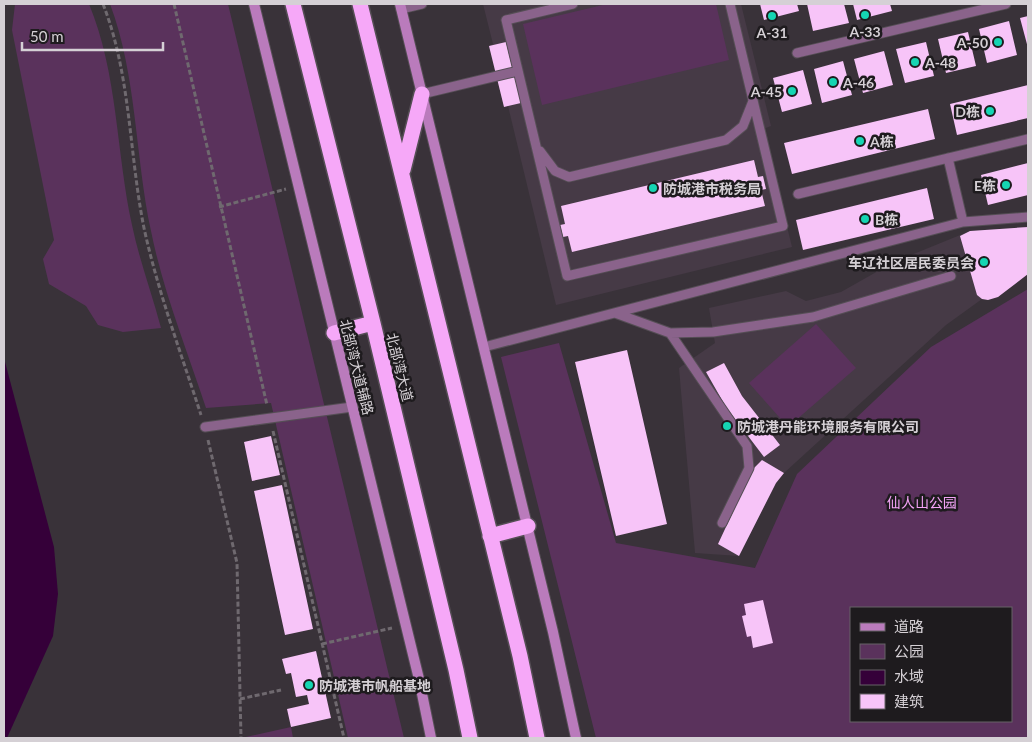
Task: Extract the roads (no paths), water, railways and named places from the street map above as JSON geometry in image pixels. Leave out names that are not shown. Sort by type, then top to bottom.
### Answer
[{"type":"highway","name":"北部湾大道","points":[[293,4],[373,323],[454,660],[470,738]]},
{"type":"highway","points":[[360,4],[490,536],[537,738]]},
{"type":"highway","points":[[402,174],[422,94]]},
{"type":"highway","points":[[334,333],[373,323]]},
{"type":"highway","points":[[490,536],[528,526]]},
{"type":"main road","name":"北部湾大道辅路","points":[[254,4],[406,625],[431,738]]},
{"type":"main road","points":[[400,6],[528,526],[576,738]]},
{"type":"lane","points":[[400,6],[422,4]]},
{"type":"lane","points":[[573,4],[506,20],[567,276],[783,226],[730,4]]},
{"type":"lane","points":[[797,53],[1006,4]]},
{"type":"lane","points":[[422,94],[518,71]]},
{"type":"lane","points":[[536,145],[555,171],[569,177],[726,140],[743,126],[753,100]]},
{"type":"lane","points":[[798,194],[1028,139]]},
{"type":"lane","points":[[948,158],[963,222]]},
{"type":"lane","points":[[484,347],[963,222],[1028,217]]},
{"type":"lane","points":[[614,313],[670,333],[713,332],[813,317],[951,276]]},
{"type":"lane","points":[[670,333],[747,446],[749,468],[722,524]]},
{"type":"lane","points":[[205,427],[352,407]]},
{"type":"water","points":[[4,358],[54,547],[58,594],[53,636],[7,738],[4,738]]},
{"type":"place","name":"A-33","points":[[865,15]]},
{"type":"place","name":"A-31","points":[[772,16]]},
{"type":"place","name":"A-50","points":[[998,42]]},
{"type":"place","name":"A-48","points":[[915,62]]},
{"type":"place","name":"A-46","points":[[833,82]]},
{"type":"place","name":"A-45","points":[[792,91]]},
{"type":"place","name":"D栋","points":[[990,111]]},
{"type":"place","name":"A栋","points":[[860,141]]},
{"type":"place","name":"E栋","points":[[1006,185]]},
{"type":"place","name":"防城港市税务局","points":[[653,188]]},
{"type":"place","name":"B栋","points":[[865,219]]},
{"type":"place","name":"车辽社区居民委员会","points":[[984,262]]},
{"type":"place","name":"防城港丹能环境服务有限公司","points":[[727,426]]},
{"type":"place","name":"防城港市帆船基地","points":[[309,685]]},
{"type":"park label","name":"仙人山公园","points":[[922,502]]}]
